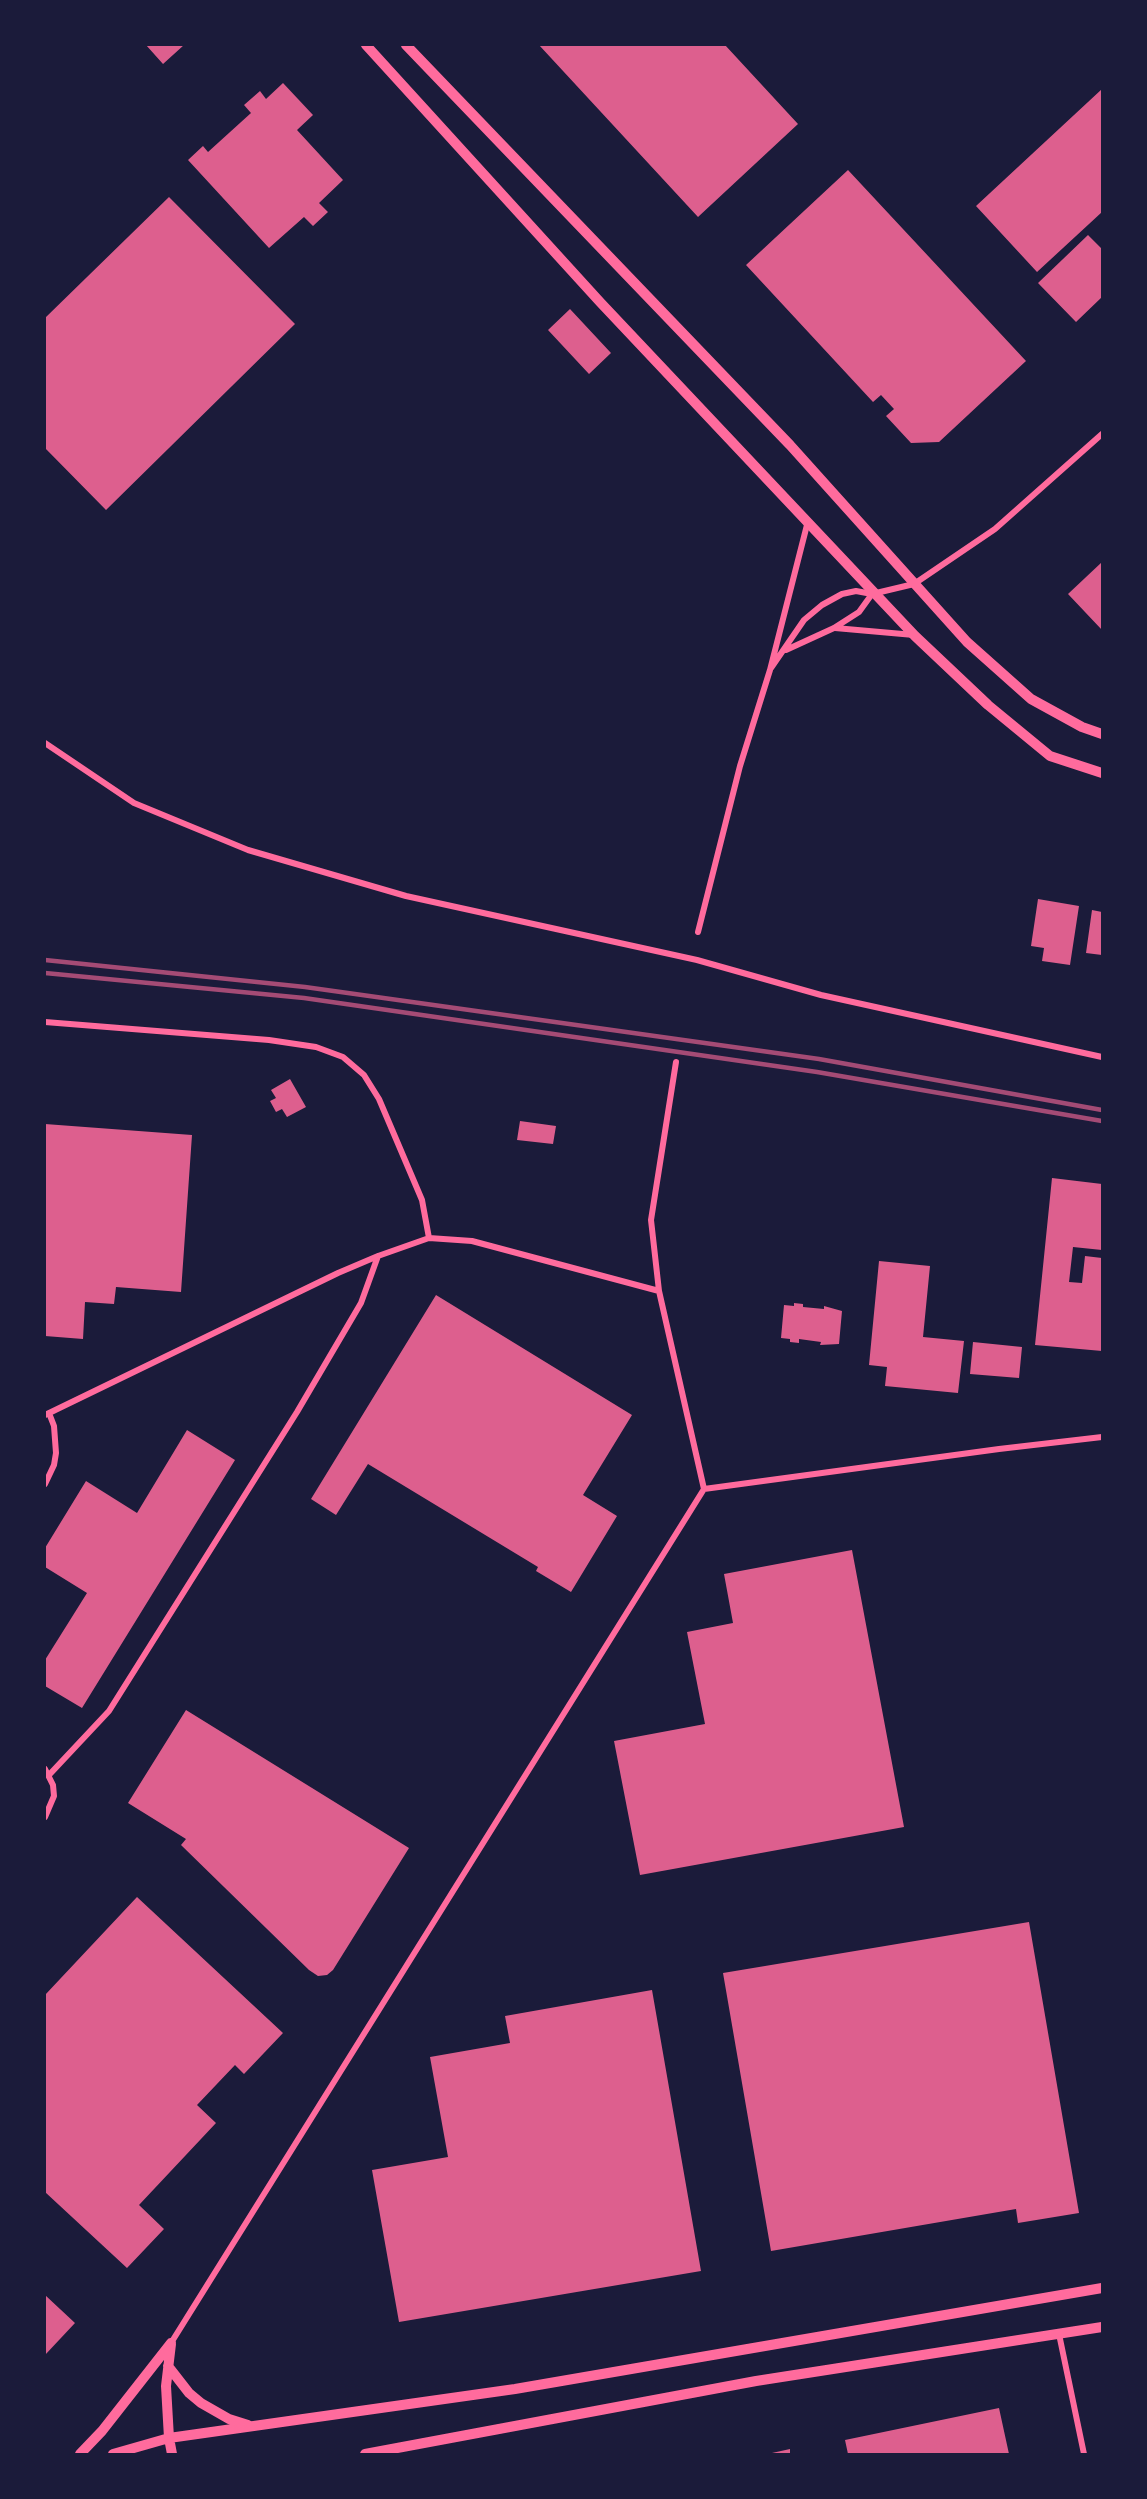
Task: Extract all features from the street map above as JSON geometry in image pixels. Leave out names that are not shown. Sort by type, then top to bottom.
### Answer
[{"type":"street","points":[[366,45],[600,302],[915,636],[988,705],[1050,756],[1102,773]]},
{"type":"street","points":[[406,45],[790,445],[967,642],[1031,699],[1082,727],[1102,734]]},
{"type":"street","points":[[770,670],[804,620],[822,605],[842,594],[856,591],[874,594],[914,584],[995,529],[1102,434]]},
{"type":"street","points":[[698,932],[740,766],[770,670],[808,521]]},
{"type":"street","points":[[785,650],[834,628],[859,612],[874,594]]},
{"type":"street","points":[[834,628],[915,636]]},
{"type":"street","points":[[45,743],[134,803],[248,850],[406,896],[697,960],[821,995],[1102,1057]]},
{"type":"street","points":[[45,1022],[269,1040],[316,1047],[343,1057],[364,1075],[379,1099],[422,1200],[429,1238]]},
{"type":"street","points":[[80,2454],[110,2422],[171,2343],[704,1489],[659,1291],[651,1220],[676,1062]]},
{"type":"street","points":[[45,1484],[54,1465],[56,1453],[55,1433],[47,1414],[338,1273],[429,1238],[472,1241],[659,1291]]},
{"type":"street","points":[[45,1817],[54,1796],[47,1772],[109,1711],[297,1412],[361,1303],[378,1256]]},
{"type":"street","points":[[704,1489],[1102,1437]]},
{"type":"street","points":[[113,2454],[169,2438],[515,2389],[1102,2288]]},
{"type":"street","points":[[365,2454],[756,2381],[1102,2327]]},
{"type":"street","points":[[1059,2334],[1084,2454]]},
{"type":"street","points":[[171,2343],[166,2386],[172,2454]]},
{"type":"street","points":[[168,2366],[189,2393],[201,2403],[229,2419],[251,2427]]},
{"type":"building","points":[[146,45],[184,45],[163,64]]},
{"type":"building","points":[[539,45],[725,45],[798,124],[698,217]]},
{"type":"building","points":[[283,83],[313,115],[297,130],[343,180],[319,203],[328,212],[313,226],[304,217],[269,248],[188,160],[203,146],[208,152],[251,113],[244,105],[260,91],[266,99]]},
{"type":"building","points":[[1102,89],[1102,212],[1037,272],[976,206]]},
{"type":"building","points":[[848,170],[1026,361],[939,442],[911,443],[886,416],[894,409],[881,395],[873,402],[746,265]]},
{"type":"building","points":[[169,197],[295,324],[106,510],[45,448],[45,318]]},
{"type":"building","points":[[1088,235],[1102,249],[1102,297],[1076,322],[1038,283]]},
{"type":"building","points":[[570,309],[611,353],[589,374],[548,330]]},
{"type":"building","points":[[1102,562],[1102,630],[1068,594]]},
{"type":"building","points":[[1038,899],[1079,906],[1070,965],[1042,961],[1044,948],[1031,946]]},
{"type":"building","points":[[1092,910],[1102,912],[1102,955],[1086,953]]},
{"type":"building","points":[[290,1079],[306,1107],[287,1117],[282,1109],[276,1112],[270,1101],[276,1098],[271,1090]]},
{"type":"building","points":[[520,1121],[556,1126],[553,1144],[517,1140]]},
{"type":"building","points":[[45,1124],[192,1135],[181,1292],[116,1287],[114,1304],[85,1302],[83,1339],[45,1336]]},
{"type":"building","points":[[1052,1178],[1102,1184],[1102,1250],[1073,1247],[1069,1282],[1082,1283],[1085,1256],[1102,1258],[1102,1351],[1035,1345]]},
{"type":"building","points":[[879,1261],[930,1266],[923,1337],[964,1341],[958,1393],[885,1386],[887,1367],[869,1365]]},
{"type":"building","points":[[436,1295],[632,1415],[583,1495],[617,1516],[571,1592],[536,1571],[538,1567],[368,1464],[336,1515],[311,1499]]},
{"type":"building","points":[[794,1303],[803,1304],[803,1307],[824,1309],[824,1306],[842,1311],[839,1344],[820,1345],[821,1342],[799,1339],[799,1343],[781,1338],[784,1305],[794,1306]]},
{"type":"building","points":[[973,1342],[1022,1347],[1019,1378],[970,1374]]},
{"type":"building","points":[[187,1430],[235,1460],[82,1708],[45,1686],[45,1660],[87,1593],[45,1567],[45,1548],[86,1481],[137,1513]]},
{"type":"building","points":[[852,1550],[904,1827],[640,1875],[614,1741],[705,1724],[687,1632],[733,1623],[724,1574]]},
{"type":"building","points":[[186,1710],[409,1848],[333,1970],[327,1975],[318,1976],[309,1970],[181,1845],[186,1839],[128,1803]]},
{"type":"building","points":[[137,1897],[283,2033],[244,2074],[235,2065],[197,2105],[216,2123],[139,2205],[164,2229],[127,2268],[45,2192],[45,1995]]},
{"type":"building","points":[[1029,1922],[1079,2213],[1018,2223],[1016,2209],[771,2251],[723,1973]]},
{"type":"building","points":[[652,1990],[701,2271],[399,2322],[372,2170],[448,2157],[430,2057],[510,2043],[505,2016]]},
{"type":"building","points":[[45,2295],[75,2323],[45,2355]]},
{"type":"building","points":[[999,2408],[1009,2454],[848,2454],[845,2440]]},
{"type":"building","points":[[790,2449],[790,2454],[772,2454],[772,2453]]},
{"type":"railway","points":[[45,960],[305,987],[819,1059],[1102,1110]]},
{"type":"railway","points":[[45,973],[304,998],[817,1072],[1102,1121]]}]
